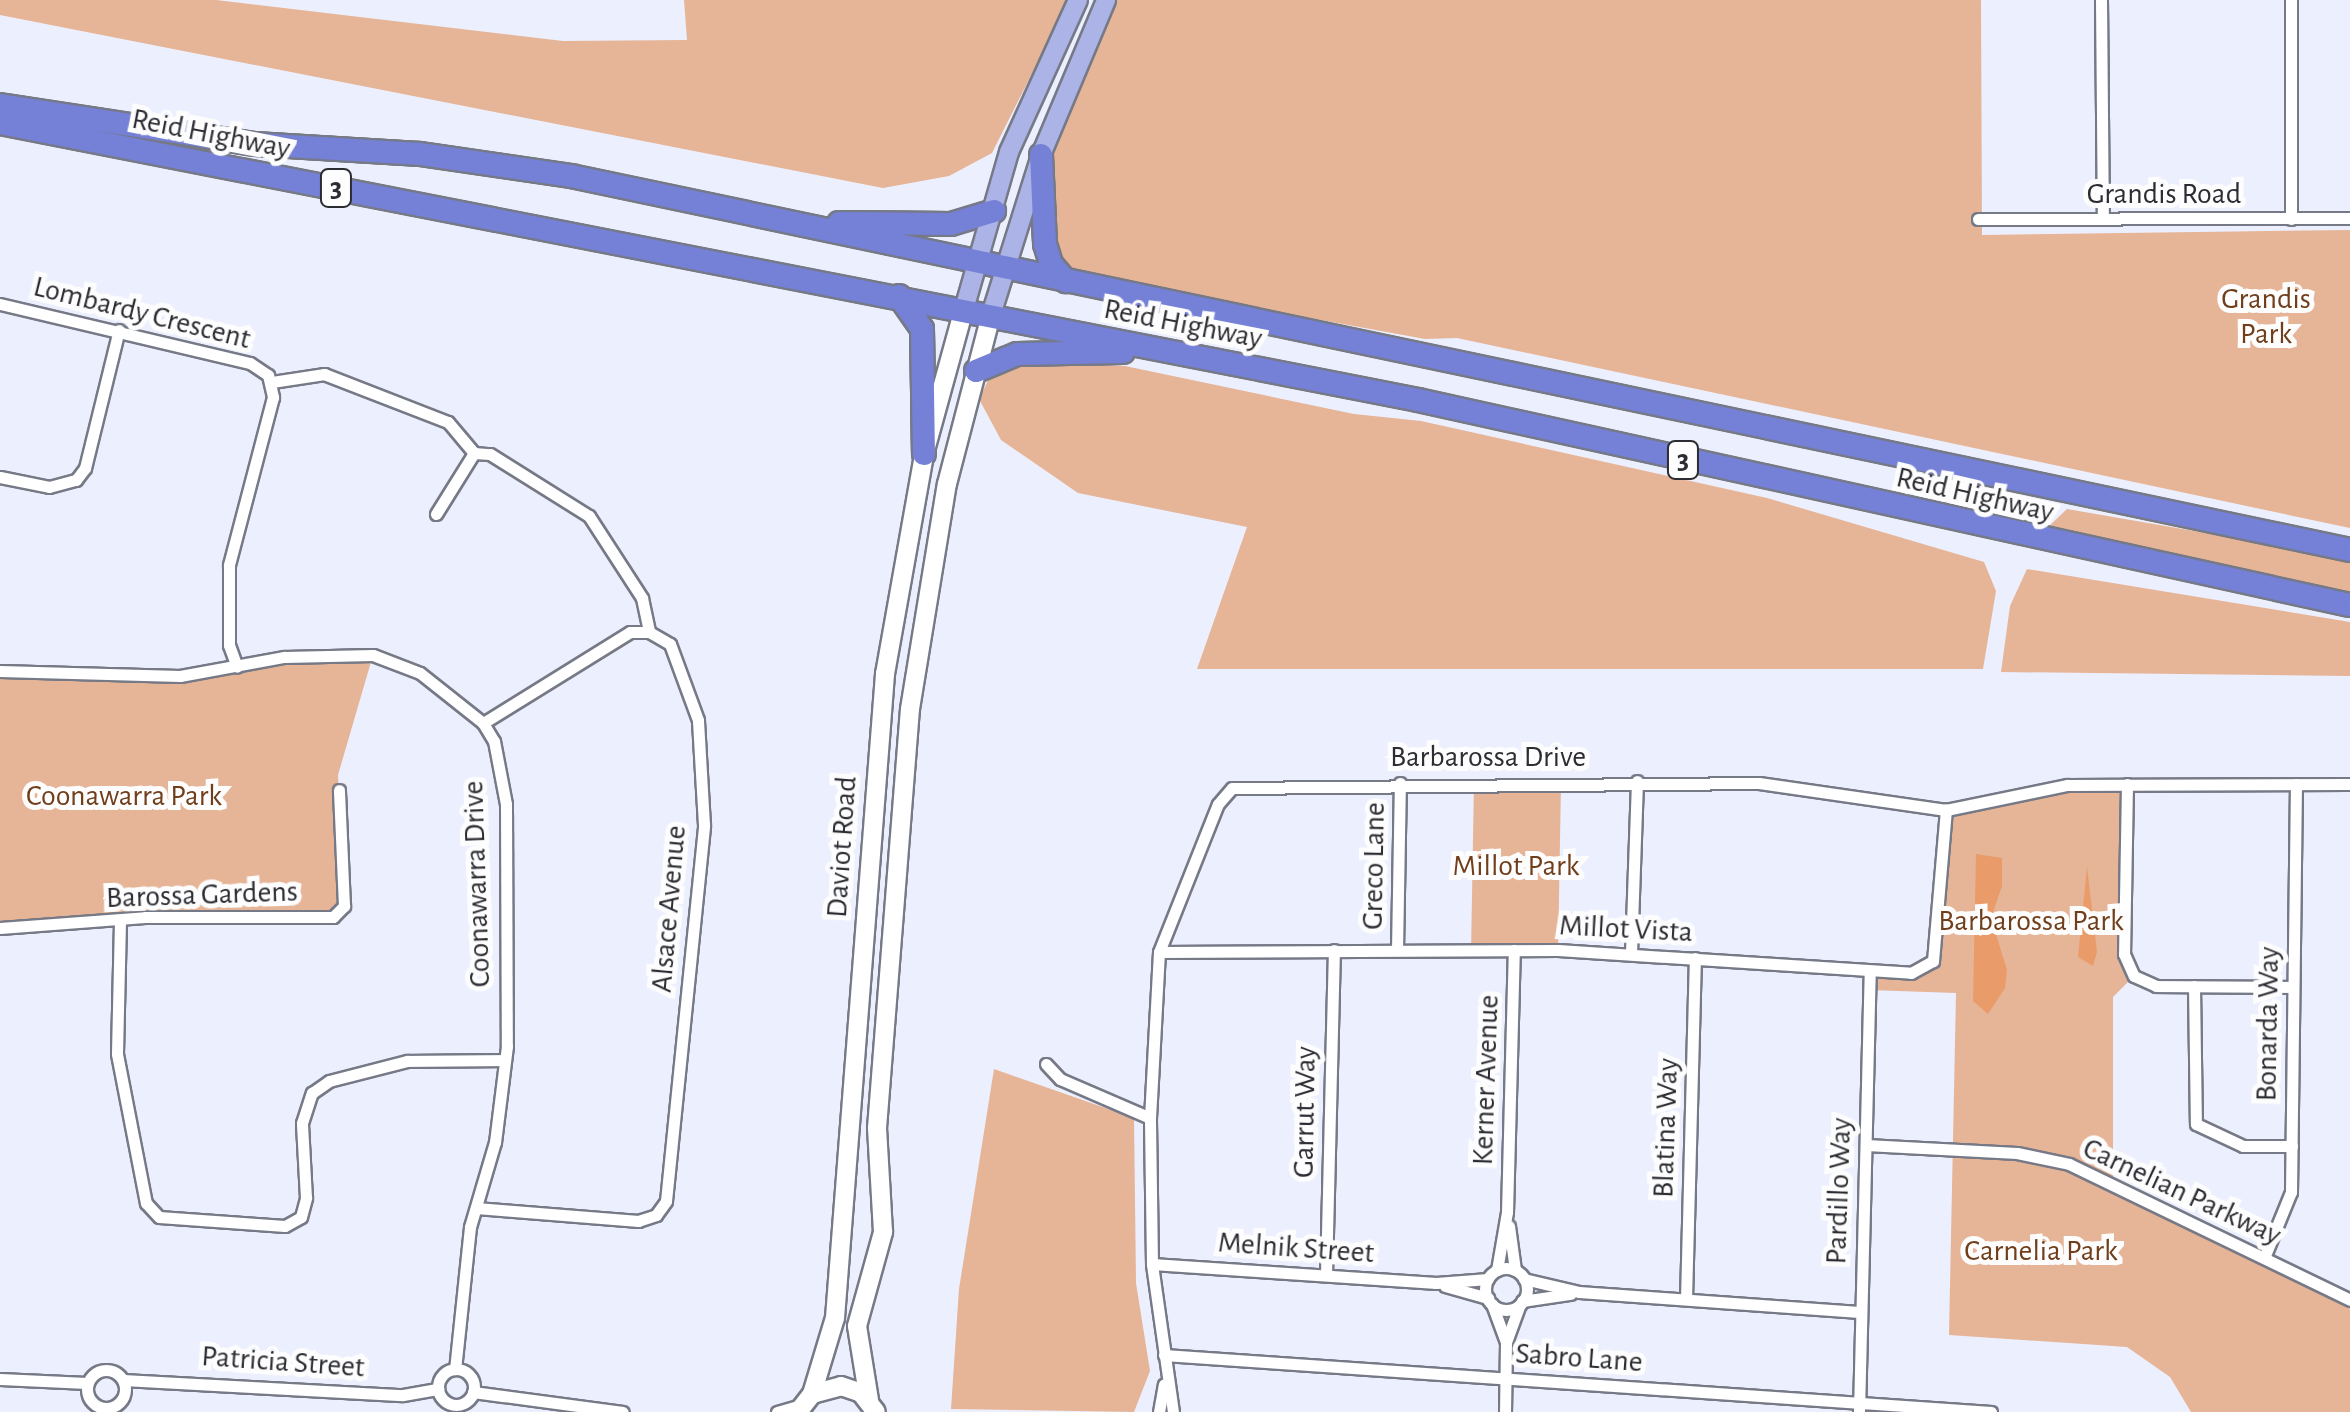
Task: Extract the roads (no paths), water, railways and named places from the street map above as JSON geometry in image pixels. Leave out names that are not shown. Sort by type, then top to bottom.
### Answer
[{"type":"highway","name":"Reid Highway","points":[[0,105],[256,144],[420,154],[572,176],[1004,270],[2350,550]]},
{"type":"highway","name":"Reid Highway","points":[[0,124],[1418,400],[2078,549],[2350,604]]},
{"type":"highway","points":[[1040,155],[1045,244],[1051,264],[1066,280]]},
{"type":"highway","points":[[572,176],[622,174],[842,223],[951,224],[994,211]]},
{"type":"highway","points":[[899,296],[922,329],[924,454]]},
{"type":"highway","points":[[976,370],[1017,354],[1166,351]]},
{"type":"main road","points":[[964,309],[1010,152],[1078,0]]},
{"type":"main road","points":[[992,315],[1040,155],[1106,0]]},
{"type":"street","points":[[2101,0],[2103,219]]},
{"type":"street","points":[[2290,0],[2291,218]]},
{"type":"street","name":"Grandis Road","points":[[1978,219],[2350,218]]},
{"type":"street","name":"Lombardy Crescent","points":[[0,304],[250,363],[272,382],[230,565],[230,645],[237,668]]},
{"type":"street","name":"Daviot Road","points":[[804,1404],[835,1318],[878,728],[924,454],[964,309]]},
{"type":"street","name":"Daviot Road","points":[[877,1407],[858,1326],[884,1232],[877,1128],[910,709],[946,484],[992,315]]},
{"type":"street","points":[[0,477],[49,487],[76,480],[85,468],[119,330]]},
{"type":"street","points":[[0,671],[180,676],[284,657],[398,661],[483,723],[630,632],[649,632],[642,598],[590,516],[490,454],[474,453],[448,422],[324,374],[272,382]]},
{"type":"street","points":[[436,514],[474,453]]},
{"type":"street","name":"Alsace Avenue","points":[[476,1208],[638,1221],[656,1215],[666,1202],[704,825],[698,720],[670,644],[649,632]]},
{"type":"street","name":"Coonawarra Drive","points":[[455,1369],[476,1208],[495,1142],[505,1060],[506,804],[494,742],[483,723]]},
{"type":"street","points":[[1631,954],[1637,781]]},
{"type":"street","name":"Barbarossa Drive","points":[[1172,1412],[1152,1264],[1150,1118],[1160,952],[1218,804],[1232,788],[1637,781],[1788,784],[1946,810],[2043,787],[2350,784]]},
{"type":"street","name":"Greco Lane","points":[[1397,950],[1400,783]]},
{"type":"street","points":[[2127,784],[2124,954],[2144,982],[2293,986]]},
{"type":"street","name":"Bonarda Way","points":[[2264,1258],[2290,1198],[2296,784]]},
{"type":"street","name":"Barossa Gardens","points":[[0,928],[333,917],[344,906],[339,790]]},
{"type":"street","name":"Millot Vista","points":[[1160,952],[1514,950],[1912,972],[1934,960],[1946,810]]},
{"type":"street","points":[[120,922],[116,1054],[146,1203],[159,1217],[286,1226],[301,1217],[302,1122],[312,1093],[329,1081],[407,1061],[505,1060]]},
{"type":"street","name":"Garrut Way","points":[[1326,1276],[1334,950]]},
{"type":"street","name":"Kerner Avenue","points":[[1490,1301],[1507,1212],[1514,950]]},
{"type":"street","name":"Blatina Way","points":[[1686,1299],[1695,958]]},
{"type":"street","name":"Pardillo Way","points":[[1859,1408],[1870,971]]},
{"type":"street","points":[[2194,986],[2196,1124],[2230,1143],[2292,1146]]},
{"type":"street","points":[[1046,1064],[1060,1079],[1150,1118]]},
{"type":"street","name":"Carnelian Parkway","points":[[1866,1145],[2017,1153],[2068,1164],[2350,1300]]},
{"type":"street","name":"Kerner Avenue","points":[[1507,1212],[1520,1274],[1521,1302]]},
{"type":"street","name":"Melnik Street","points":[[1152,1264],[1436,1283],[1520,1274]]},
{"type":"street","points":[[1520,1274],[1579,1292],[1859,1312]]},
{"type":"street","name":"Melnik Street","points":[[1436,1283],[1506,1309],[1521,1302]]},
{"type":"street","points":[[1506,1342],[1521,1302],[1579,1292]]},
{"type":"street","points":[[1490,1301],[1506,1342],[1509,1408]]},
{"type":"street","name":"Sabro Lane","points":[[1164,1355],[1508,1378],[1859,1408],[1991,1412]]},
{"type":"street","points":[[473,1392],[468,1374],[455,1369],[442,1376],[438,1389],[451,1404],[473,1392],[623,1412]]},
{"type":"street","points":[[0,1378],[87,1383],[108,1370],[123,1380],[122,1400],[104,1410],[92,1402],[87,1383]]},
{"type":"street","name":"Patricia Street","points":[[123,1380],[403,1395],[438,1389]]},
{"type":"street","name":"Barbarossa Drive","points":[[1159,1412],[1165,1380]]},
{"type":"street","points":[[777,1412],[842,1386],[877,1407]]},
{"type":"park label","name":"Grandis Park","points":[[2266,316]]},
{"type":"park label","name":"Coonawarra Park","points":[[124,796]]},
{"type":"park label","name":"Millot Park","points":[[1516,866]]},
{"type":"park label","name":"Barbarossa Park","points":[[2031,921]]},
{"type":"park label","name":"Carnelia Park","points":[[2041,1251]]}]
